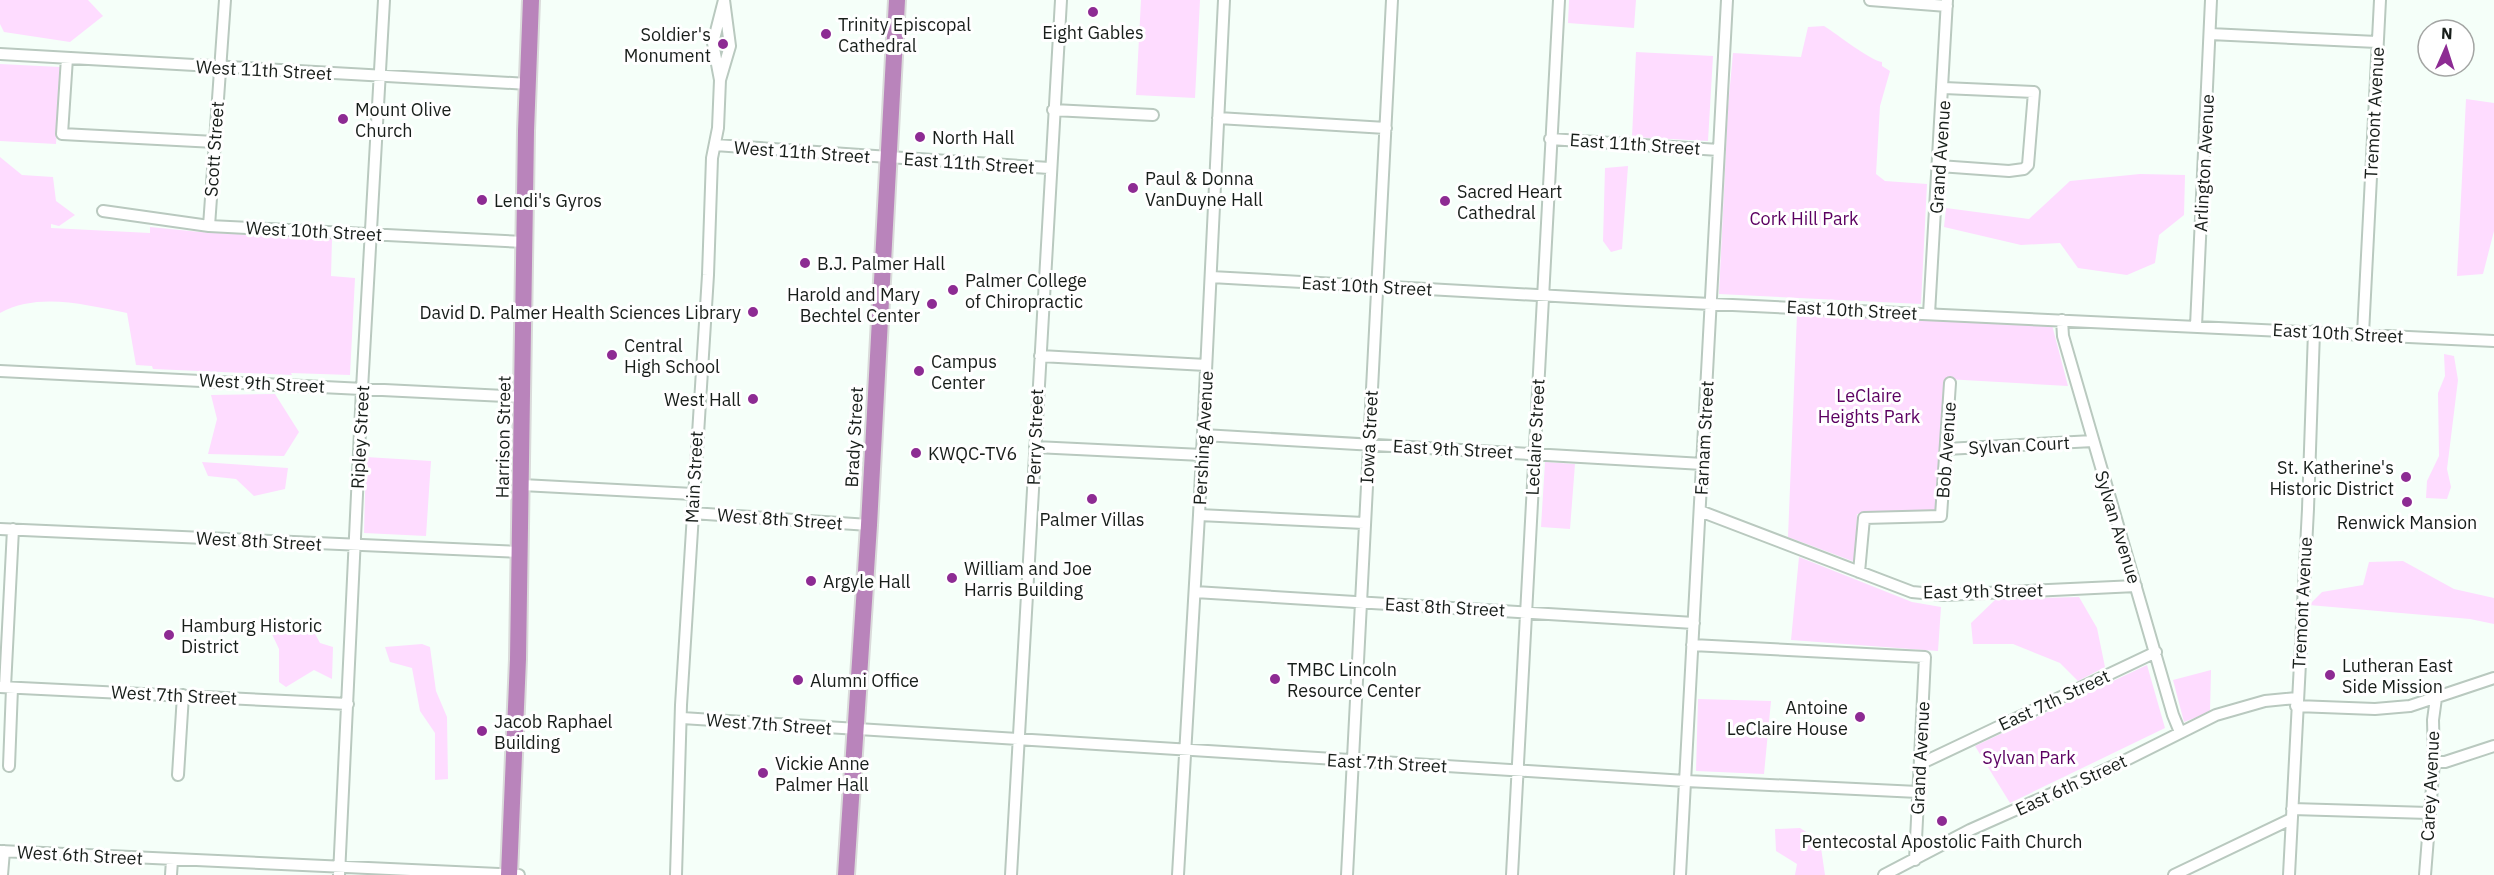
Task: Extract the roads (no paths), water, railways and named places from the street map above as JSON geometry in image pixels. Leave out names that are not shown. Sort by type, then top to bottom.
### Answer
[{"type":"highway","name":"Harrison Street","points":[[509,875],[518,660],[531,0]]},
{"type":"highway","name":"Brady Street","points":[[846,875],[897,0]]},
{"type":"street","name":"Scott Street","points":[[209,226],[225,0]]},
{"type":"street","name":"Ripley Street","points":[[339,871],[370,234],[384,0]]},
{"type":"street","name":"Main Street","points":[[720,80],[713,43],[724,0]]},
{"type":"street","name":"Main Street","points":[[676,875],[681,705],[715,145],[720,80],[730,46],[724,0]]},
{"type":"street","name":"Perry Street","points":[[1011,875],[1049,168],[1061,0]]},
{"type":"street","name":"Pershing Avenue","points":[[1178,875],[1195,592],[1224,0]]},
{"type":"street","name":"Iowa Street","points":[[1347,875],[1392,0]]},
{"type":"street","name":"Leclaire Street","points":[[1512,875],[1559,0]]},
{"type":"street","name":"Farnam Street","points":[[1680,875],[1727,0]]},
{"type":"street","points":[[1870,0],[1947,3]]},
{"type":"street","name":"Arlington Avenue","points":[[2196,326],[2211,0]]},
{"type":"street","name":"Tremont Avenue","points":[[2363,334],[2380,0]]},
{"type":"street","name":"Grand Avenue","points":[[1929,314],[1944,88],[1947,3]]},
{"type":"street","points":[[2210,34],[2377,42]]},
{"type":"street","name":"West 11th Street","points":[[0,54],[528,84]]},
{"type":"street","points":[[67,58],[62,134],[214,142]]},
{"type":"street","points":[[1939,166],[2009,171],[2024,169],[2028,165],[2034,92],[1944,88]]},
{"type":"street","points":[[1053,110],[1153,115]]},
{"type":"street","points":[[1218,118],[1386,128]]},
{"type":"street","name":"East 11th Street","points":[[1550,138],[1719,150]]},
{"type":"street","name":"West 11th Street","points":[[715,145],[888,158]]},
{"type":"street","name":"East 11th Street","points":[[888,158],[1049,168]]},
{"type":"street","name":"West 10th Street","points":[[103,212],[209,226],[525,242]]},
{"type":"street","name":"East 10th Street","points":[[1211,276],[1542,295],[2494,341]]},
{"type":"street","name":"Sylvan Avenue","points":[[2062,320],[2063,336],[2093,441],[2173,715],[2180,732]]},
{"type":"street","name":"Tremont Avenue","points":[[2289,875],[2296,702],[2308,509],[2314,332]]},
{"type":"street","points":[[1040,356],[1206,365]]},
{"type":"street","name":"West 9th Street","points":[[0,371],[523,397]]},
{"type":"street","name":"Bob Avenue","points":[[1859,572],[1864,518],[1941,516],[1950,383]]},
{"type":"street","name":"East 9th Street","points":[[1203,435],[1703,464]]},
{"type":"street","name":"Sylvan Court","points":[[1946,449],[2093,441]]},
{"type":"street","points":[[1035,447],[1202,455]]},
{"type":"street","name":"West 8th Street","points":[[522,485],[693,494]]},
{"type":"street","name":"East 9th Street","points":[[1700,511],[1912,592],[1944,595],[2136,586]]},
{"type":"street","name":"West 8th Street","points":[[692,513],[868,525]]},
{"type":"street","points":[[1199,515],[1364,523]]},
{"type":"street","name":"West 8th Street","points":[[0,529],[519,552]]},
{"type":"street","points":[[9,766],[6,687],[13,529]]},
{"type":"street","name":"East 8th Street","points":[[1195,592],[1694,623]]},
{"type":"street","name":"Grand Avenue","points":[[1692,645],[1925,657],[1915,860]]},
{"type":"street","name":"East 7th Street","points":[[1920,764],[2156,652]]},
{"type":"street","name":"East 6th Street","points":[[1884,875],[1970,830],[2116,765],[2227,711],[2265,701],[2375,709],[2410,706],[2494,678]]},
{"type":"street","name":"West 7th Street","points":[[6,687],[348,704]]},
{"type":"street","points":[[178,775],[183,695]]},
{"type":"street","name":"Carey Avenue","points":[[2425,875],[2434,762],[2433,720],[2436,698]]},
{"type":"street","name":"West 7th Street","points":[[682,718],[856,730]]},
{"type":"street","name":"East 7th Street","points":[[856,730],[1686,781],[1918,792]]},
{"type":"street","points":[[2434,762],[2445,762],[2494,746]]},
{"type":"street","points":[[2174,875],[2292,814],[2429,813]]},
{"type":"street","points":[[2,851],[2,875]]},
{"type":"street","name":"West 6th Street","points":[[2,851],[339,871],[519,875]]},
{"type":"street","points":[[171,875],[172,860]]},
{"type":"place","name":"Eight Gables","points":[[1093,12]]},
{"type":"place","name":"Trinity Episcopal Cathedral","points":[[826,34]]},
{"type":"place","name":"Soldier's Monument","points":[[723,44]]},
{"type":"place","name":"Mount Olive Church","points":[[343,119]]},
{"type":"place","name":"North Hall","points":[[920,137]]},
{"type":"place","name":"Paul & Donna VanDuyne Hall","points":[[1133,188]]},
{"type":"place","name":"Lendi's Gyros","points":[[482,200]]},
{"type":"place","name":"Sacred Heart Cathedral","points":[[1445,201]]},
{"type":"place","name":"B.J. Palmer Hall","points":[[805,263]]},
{"type":"place","name":"Palmer College of Chiropractic","points":[[953,290]]},
{"type":"place","name":"Harold and Mary Bechtel Center","points":[[932,304]]},
{"type":"place","name":"David D. Palmer Health Sciences Library","points":[[753,312]]},
{"type":"place","name":"Central High School","points":[[612,355]]},
{"type":"place","name":"Campus Center","points":[[919,371]]},
{"type":"place","name":"West Hall","points":[[753,399]]},
{"type":"place","name":"KWQC-TV6","points":[[916,453]]},
{"type":"place","name":"St. Katherine's Historic District","points":[[2406,477]]},
{"type":"place","name":"Palmer Villas","points":[[1092,499]]},
{"type":"place","name":"Renwick Mansion","points":[[2407,502]]},
{"type":"place","name":"William and Joe Harris Building","points":[[952,578]]},
{"type":"place","name":"Argyle Hall","points":[[811,581]]},
{"type":"place","name":"Hamburg Historic District","points":[[169,635]]},
{"type":"place","name":"Lutheran East Side Mission","points":[[2330,675]]},
{"type":"place","name":"TMBC Lincoln Resource Center","points":[[1275,679]]},
{"type":"place","name":"Alumni Office","points":[[798,680]]},
{"type":"place","name":"Antoine LeClaire House","points":[[1860,717]]},
{"type":"place","name":"Jacob Raphael Building","points":[[482,731]]},
{"type":"place","name":"Vickie Anne Palmer Hall","points":[[763,773]]},
{"type":"place","name":"Pentecostal Apostolic Faith Church","points":[[1942,821]]},
{"type":"park label","name":"Cork Hill Park","points":[[1804,218]]},
{"type":"park label","name":"LeClaire Heights Park","points":[[1869,405]]},
{"type":"park label","name":"Sylvan Park","points":[[2029,757]]}]
